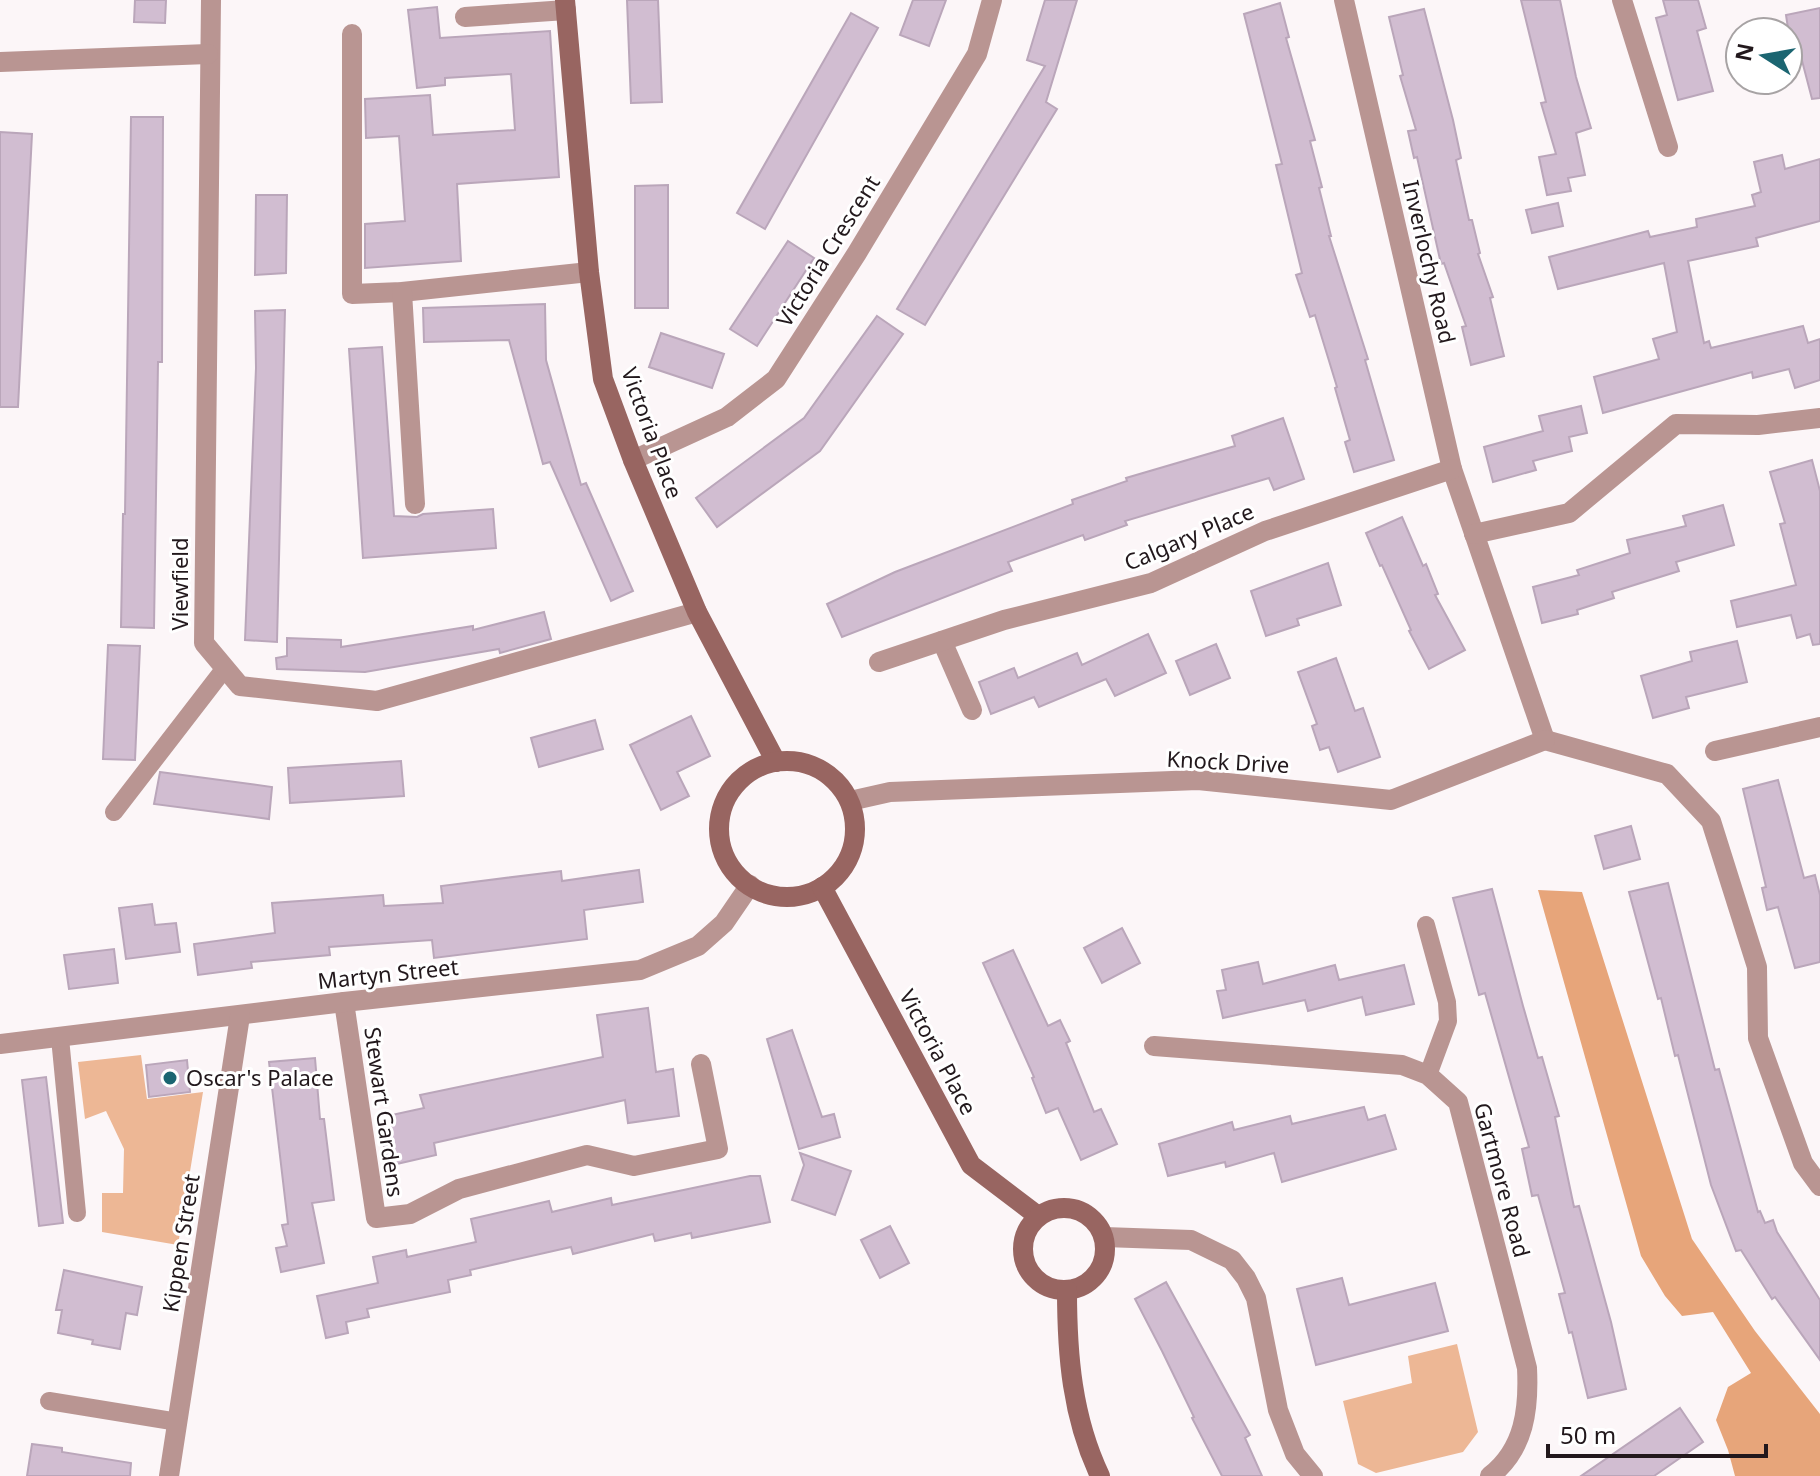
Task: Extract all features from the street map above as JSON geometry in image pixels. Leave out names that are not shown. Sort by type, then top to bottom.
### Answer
[{"type":"street","name":"Viewfield","points":[[211,0],[208,54],[204,643],[240,686],[377,701],[697,612]]},
{"type":"street","name":"Victoria Crescent","points":[[633,460],[727,417],[776,379],[857,253],[977,54],[992,0]]},
{"type":"street","name":"Inverlochy Road","points":[[1344,0],[1452,469],[1545,740]]},
{"type":"street","points":[[1622,0],[1668,147]]},
{"type":"street","points":[[465,17],[565,5]]},
{"type":"street","name":"Victoria Place","points":[[565,5],[589,272],[603,379],[633,460],[697,612],[776,762]]},
{"type":"street","points":[[352,34],[352,294],[402,292],[589,272]]},
{"type":"street","points":[[0,62],[208,54]]},
{"type":"street","points":[[402,292],[415,504]]},
{"type":"street","points":[[1474,534],[1569,513],[1676,424],[1758,425],[1820,418]]},
{"type":"street","name":"Calgary Place","points":[[879,662],[1004,620],[1151,583],[1265,531],[1452,469]]},
{"type":"street","points":[[942,641],[972,710]]},
{"type":"street","points":[[1715,751],[1820,727]]},
{"type":"street","points":[[1545,740],[1667,774],[1711,821],[1757,967],[1758,1038],[1803,1163],[1820,1186]]},
{"type":"street","name":"Knock Drive","points":[[850,801],[890,792],[1198,780],[1391,800],[1545,740]]},
{"type":"street","points":[[798,761],[819,768],[837,782],[850,801],[855,820],[855,840],[843,867],[822,887],[805,895],[785,897],[767,894],[750,885],[733,870],[723,849],[719,826],[724,804],[736,784],[754,769],[776,762],[798,761]]},
{"type":"street","name":"Martyn Street","points":[[0,1044],[640,970],[698,946],[724,923],[750,885]]},
{"type":"street","name":"Victoria Place","points":[[822,887],[971,1165],[1038,1216]]},
{"type":"street","name":"Stewart Gardens","points":[[344,1002],[376,1218],[410,1214],[459,1189],[587,1155],[634,1166],[718,1149],[701,1064]]},
{"type":"street","name":"Kippen Street","points":[[169,1476],[240,1016]]},
{"type":"street","name":"Gartmore Road","points":[[1154,1046],[1402,1065],[1428,1075],[1458,1102],[1527,1368],[1529,1401],[1517,1445],[1490,1476]]},
{"type":"street","points":[[1073,1208],[1089,1216],[1104,1237],[1105,1254],[1100,1268],[1087,1283],[1067,1290],[1051,1288],[1039,1282],[1027,1267],[1021,1243],[1038,1216],[1051,1209],[1073,1208]]},
{"type":"street","points":[[1104,1237],[1191,1240],[1232,1260],[1256,1298],[1278,1410],[1295,1454],[1313,1476]]},
{"type":"street","points":[[1067,1290],[1073,1395],[1088,1452],[1100,1476]]},
{"type":"lane","points":[[114,812],[225,668]]},
{"type":"lane","points":[[1426,925],[1447,1002],[1448,1021],[1428,1075]]},
{"type":"lane","points":[[60,1038],[77,1213]]},
{"type":"lane","points":[[49,1401],[178,1422]]},
{"type":"shaded area","points":[[1538,890],[1582,892],[1692,1239],[1755,1331],[1820,1414],[1820,1476],[1735,1476],[1716,1420],[1728,1387],[1751,1373],[1713,1312],[1682,1316],[1665,1296],[1641,1256]]},
{"type":"shaded area","points":[[141,1055],[147,1099],[203,1092],[178,1245],[102,1232],[102,1193],[123,1193],[124,1149],[106,1111],[85,1119],[78,1062]]},
{"type":"shaded area","points":[[1457,1344],[1478,1432],[1463,1452],[1376,1473],[1358,1464],[1343,1401],[1412,1383],[1408,1356]]},
{"type":"building","points":[[135,0],[166,0],[165,23],[134,22]]},
{"type":"building","points":[[627,0],[658,0],[662,102],[631,103]]},
{"type":"building","points":[[913,0],[946,0],[929,46],[900,35]]},
{"type":"building","points":[[1045,0],[1077,0],[1046,102],[1057,109],[925,325],[897,309],[1045,66],[1027,60]]},
{"type":"building","points":[[1521,0],[1560,0],[1576,77],[1591,128],[1576,133],[1585,175],[1568,178],[1571,191],[1547,195],[1539,157],[1556,154],[1541,103],[1546,102]]},
{"type":"building","points":[[1663,0],[1698,0],[1706,28],[1697,31],[1713,91],[1678,100],[1656,18],[1667,15]]},
{"type":"building","points":[[1280,3],[1289,37],[1286,38],[1315,140],[1310,141],[1322,187],[1319,188],[1329,236],[1368,359],[1365,360],[1394,460],[1354,472],[1345,442],[1350,440],[1337,387],[1315,315],[1310,317],[1296,275],[1302,273],[1276,165],[1282,164],[1244,14]]},
{"type":"building","points":[[437,7],[440,38],[550,31],[559,177],[457,184],[461,261],[365,268],[365,224],[405,221],[399,136],[366,138],[365,99],[430,95],[433,135],[515,130],[511,74],[445,78],[445,85],[417,88],[408,10]]},
{"type":"building","points":[[1820,8],[1820,98],[1812,99],[1804,68],[1804,16],[1786,15]]},
{"type":"building","points":[[1424,9],[1453,120],[1461,158],[1456,160],[1469,220],[1472,220],[1478,254],[1493,297],[1490,298],[1504,356],[1471,365],[1462,327],[1466,326],[1444,263],[1441,264],[1417,157],[1414,158],[1408,131],[1416,130],[1400,76],[1403,75],[1389,17]]},
{"type":"building","points":[[851,13],[878,28],[765,229],[737,213]]},
{"type":"building","points":[[131,117],[163,117],[162,362],[158,362],[154,628],[121,627]]},
{"type":"building","points":[[0,132],[32,134],[18,407],[0,407]]},
{"type":"building","points":[[1782,155],[1785,169],[1820,159],[1820,221],[1756,238],[1758,246],[1688,261],[1704,343],[1709,341],[1711,348],[1803,326],[1808,343],[1820,339],[1820,380],[1795,388],[1789,369],[1753,378],[1752,372],[1603,413],[1594,377],[1659,359],[1653,339],[1677,332],[1664,263],[1558,289],[1549,257],[1648,231],[1650,237],[1697,227],[1696,219],[1755,206],[1752,195],[1761,192],[1754,162]]},
{"type":"building","points":[[668,185],[668,308],[635,308],[635,186]]},
{"type":"building","points":[[256,195],[287,195],[286,273],[255,275]]},
{"type":"building","points":[[1558,203],[1563,226],[1532,233],[1526,210]]},
{"type":"building","points":[[788,241],[814,258],[757,346],[730,329]]},
{"type":"building","points":[[545,304],[546,360],[581,485],[586,483],[633,591],[611,601],[550,462],[543,464],[509,340],[424,342],[423,308]]},
{"type":"building","points":[[285,310],[277,642],[245,640],[256,368],[255,311]]},
{"type":"building","points":[[877,316],[903,334],[820,451],[717,527],[696,498],[804,418]]},
{"type":"building","points":[[661,333],[724,354],[712,388],[649,367]]},
{"type":"building","points":[[382,347],[394,516],[417,517],[493,509],[496,548],[363,558],[349,349]]},
{"type":"building","points":[[1581,406],[1587,433],[1569,437],[1572,451],[1533,461],[1536,470],[1493,482],[1484,447],[1543,431],[1539,416]]},
{"type":"building","points":[[1283,418],[1304,479],[1274,490],[1269,478],[1125,521],[1127,525],[1085,540],[1083,535],[1008,562],[1012,571],[842,637],[827,604],[895,572],[1073,504],[1072,500],[1127,481],[1126,478],[1235,446],[1232,436]]},
{"type":"building","points":[[1812,460],[1820,491],[1820,644],[1813,645],[1810,634],[1797,638],[1791,615],[1737,627],[1731,601],[1796,585],[1780,524],[1785,523],[1770,472]]},
{"type":"building","points":[[1723,505],[1734,545],[1676,562],[1679,571],[1612,592],[1614,598],[1577,610],[1578,614],[1542,623],[1533,587],[1579,575],[1577,570],[1630,553],[1627,540],[1686,526],[1683,516]]},
{"type":"building","points":[[1402,517],[1423,566],[1426,564],[1438,594],[1435,595],[1465,650],[1429,669],[1366,533]]},
{"type":"building","points":[[1328,563],[1341,605],[1297,619],[1299,625],[1266,636],[1251,591]]},
{"type":"building","points":[[544,612],[551,639],[500,653],[499,649],[365,672],[277,669],[276,658],[287,656],[287,638],[341,640],[341,647],[473,626],[473,630]]},
{"type":"building","points":[[1148,634],[1166,673],[1115,696],[1106,679],[1039,707],[1034,697],[991,714],[979,682],[1014,668],[1018,678],[1077,653],[1082,665]]},
{"type":"building","points":[[1737,641],[1747,682],[1686,697],[1689,708],[1653,718],[1641,676],[1692,661],[1690,652]]},
{"type":"building","points":[[1216,644],[1230,678],[1190,695],[1176,661]]},
{"type":"building","points":[[108,645],[140,646],[135,760],[103,759]]},
{"type":"building","points":[[1336,658],[1355,711],[1363,708],[1380,757],[1338,772],[1329,747],[1320,750],[1312,726],[1317,724],[1298,672]]},
{"type":"building","points":[[691,716],[710,756],[677,772],[689,796],[661,810],[630,745]]},
{"type":"building","points":[[595,720],[603,749],[539,767],[531,738]]},
{"type":"building","points":[[401,761],[404,796],[290,803],[288,768]]},
{"type":"building","points":[[160,772],[272,787],[269,819],[154,804]]},
{"type":"building","points":[[1778,780],[1804,878],[1815,875],[1820,895],[1820,962],[1795,968],[1778,907],[1767,910],[1762,888],[1766,887],[1743,789]]},
{"type":"building","points":[[1631,826],[1640,859],[1604,869],[1595,836]]},
{"type":"building","points":[[639,870],[643,902],[584,910],[587,939],[434,958],[432,940],[329,947],[330,955],[251,962],[252,968],[198,975],[194,944],[275,933],[272,903],[383,895],[384,906],[443,903],[441,886],[561,871],[562,881]]},
{"type":"building","points":[[1668,883],[1715,1070],[1719,1069],[1758,1212],[1765,1223],[1773,1220],[1777,1232],[1820,1300],[1820,1360],[1775,1297],[1772,1299],[1741,1250],[1736,1251],[1711,1185],[1678,1055],[1675,1056],[1629,892]]},
{"type":"building","points":[[1492,889],[1538,1058],[1542,1057],[1559,1116],[1555,1117],[1574,1207],[1579,1206],[1626,1389],[1588,1398],[1559,1294],[1565,1293],[1538,1195],[1532,1196],[1522,1149],[1529,1147],[1485,993],[1479,995],[1453,898]]},
{"type":"building","points":[[152,904],[155,925],[176,923],[180,952],[126,959],[119,908]]},
{"type":"building","points":[[1122,928],[1140,963],[1102,983],[1084,948]]},
{"type":"building","points":[[114,949],[118,983],[69,989],[64,955]]},
{"type":"building","points":[[1013,950],[1048,1026],[1060,1020],[1094,1112],[1101,1109],[1117,1144],[1081,1160],[1058,1108],[1046,1113],[1034,1077],[983,963]]},
{"type":"building","points":[[1258,962],[1263,984],[1335,965],[1339,980],[1404,965],[1414,1004],[1366,1015],[1362,997],[1308,1011],[1305,1000],[1223,1018],[1217,991],[1226,990],[1222,970]]},
{"type":"building","points":[[648,1008],[656,1072],[673,1069],[679,1116],[628,1123],[625,1100],[434,1143],[436,1155],[388,1166],[378,1118],[424,1108],[420,1095],[603,1057],[597,1015]]},
{"type":"building","points":[[792,1030],[822,1117],[834,1114],[840,1137],[799,1149],[767,1039]]},
{"type":"building","points":[[315,1058],[320,1119],[324,1119],[334,1200],[312,1203],[324,1263],[281,1272],[276,1248],[287,1246],[282,1225],[288,1224],[269,1062]]},
{"type":"building","points":[[187,1060],[190,1092],[149,1097],[146,1065]]},
{"type":"building","points":[[46,1077],[63,1223],[39,1226],[22,1080]]},
{"type":"building","points":[[1364,1107],[1368,1120],[1385,1115],[1396,1149],[1282,1182],[1274,1153],[1226,1167],[1225,1162],[1168,1176],[1159,1144],[1232,1122],[1234,1130],[1290,1116],[1292,1124]]},
{"type":"building","points":[[800,1153],[851,1171],[835,1215],[792,1200],[804,1165]]},
{"type":"building","points":[[760,1176],[770,1222],[692,1238],[691,1233],[655,1241],[653,1234],[573,1254],[571,1247],[470,1270],[471,1275],[448,1280],[450,1292],[367,1309],[369,1317],[346,1322],[348,1333],[326,1338],[317,1296],[378,1283],[373,1257],[406,1250],[407,1257],[476,1242],[471,1219],[549,1201],[552,1212],[611,1198],[612,1205]]},
{"type":"building","points":[[890,1226],[909,1263],[880,1278],[861,1240]]},
{"type":"building","points":[[64,1270],[142,1287],[137,1315],[126,1313],[120,1349],[58,1333],[62,1310],[56,1310]]},
{"type":"building","points":[[1342,1278],[1349,1305],[1435,1283],[1448,1331],[1316,1365],[1297,1289]]},
{"type":"building","points":[[1166,1282],[1250,1435],[1245,1438],[1262,1476],[1222,1476],[1192,1418],[1135,1299]]},
{"type":"building","points":[[1680,1408],[1703,1442],[1654,1476],[1581,1476]]},
{"type":"building","points":[[32,1444],[131,1463],[130,1476],[27,1476]]},
{"type":"place","name":"Oscar's Palace","points":[[170,1078]]}]
